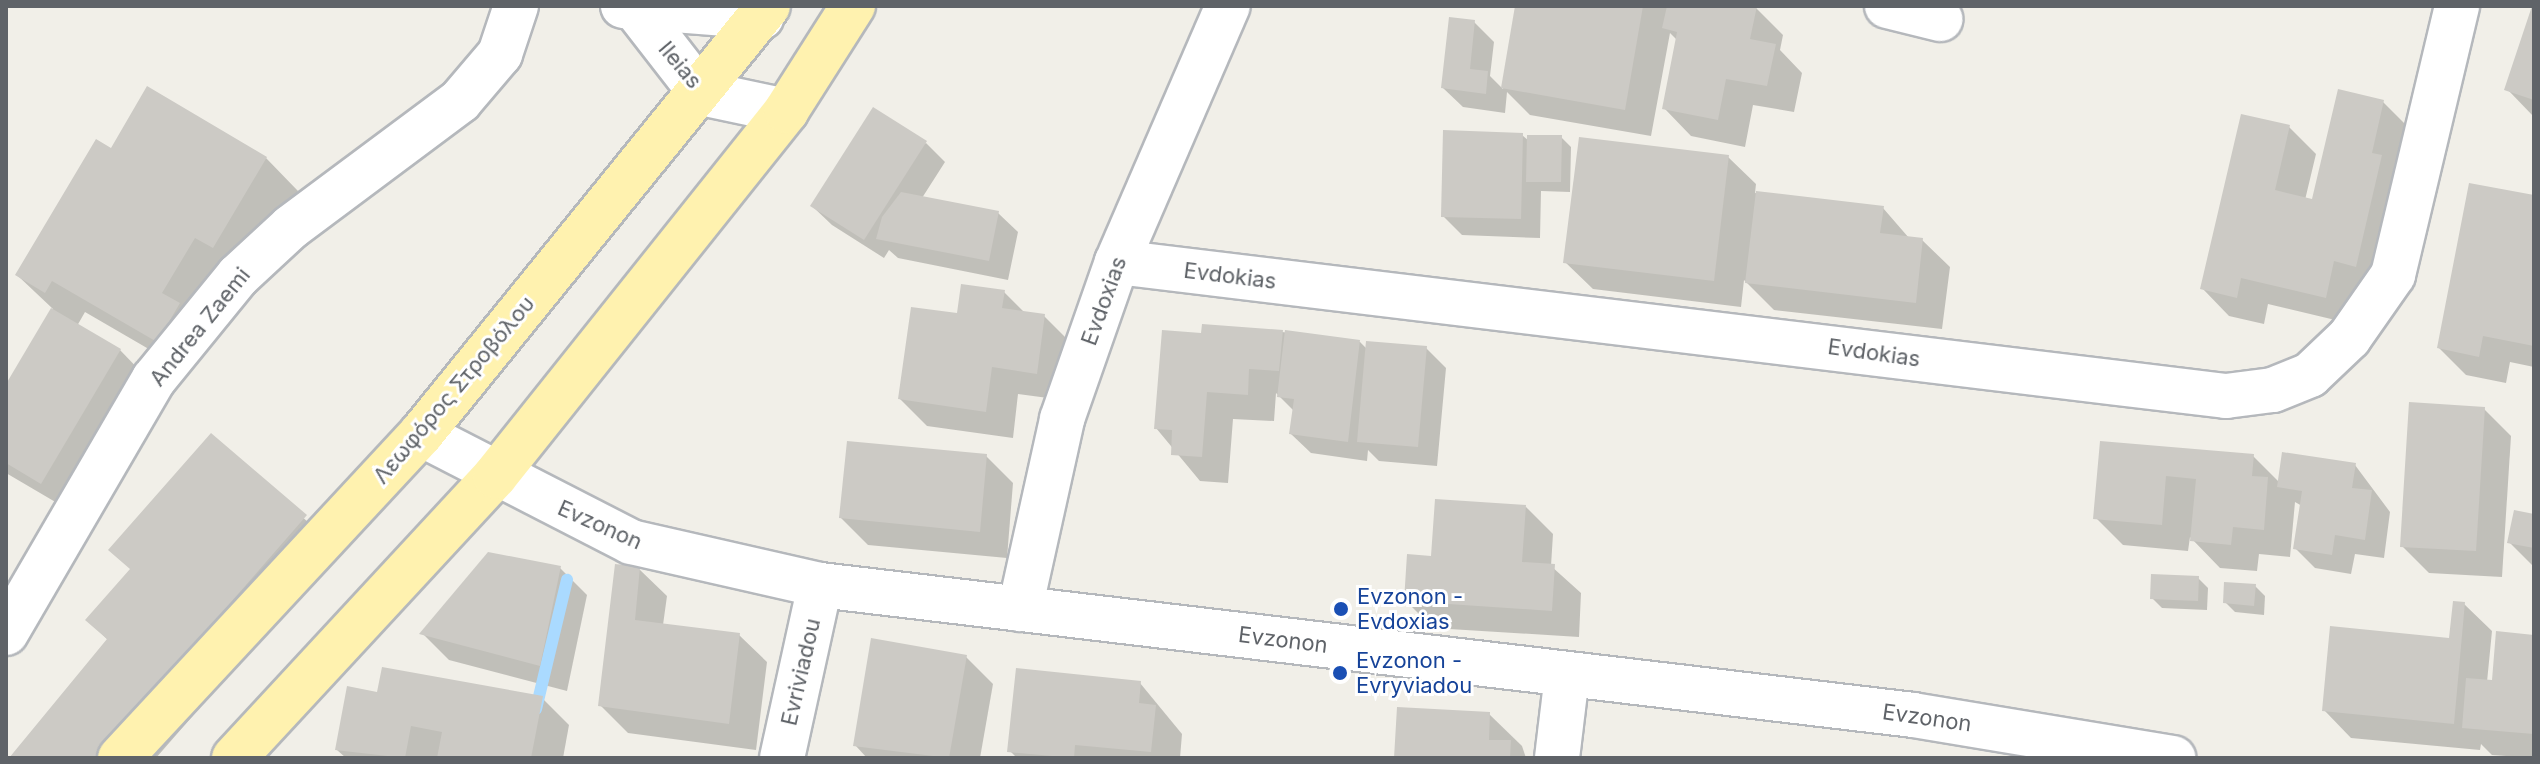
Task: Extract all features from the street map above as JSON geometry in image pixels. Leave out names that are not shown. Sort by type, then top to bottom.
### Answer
[{"type":"main road","points":[[234,758],[495,476],[786,111],[853,6]]},
{"type":"main road","name":"Λεωφόρος Στροβόλου","points":[[120,758],[421,434],[765,11]]},
{"type":"street","name":"Andrea Zaemi","points":[[6,630],[154,379],[238,276],[291,227],[460,101],[500,54],[516,6]]},
{"type":"street","name":"Evdoxias","points":[[1020,609],[1062,419],[1117,262],[1228,6]]},
{"type":"street","points":[[1887,6],[1940,19]]},
{"type":"street","name":"Evdokias","points":[[1117,262],[2226,396],[2273,390],[2310,375],[2349,338],[2393,275],[2457,6]]},
{"type":"street","name":"Ileias","points":[[629,7],[701,93],[786,111]]},
{"type":"street","name":"Ileias","points":[[629,7],[765,11]]},
{"type":"street","name":"Evzonon","points":[[421,434],[495,476],[631,542],[820,585],[1913,715],[2153,756]]},
{"type":"street","name":"Evriviadou","points":[[782,758],[820,585]]},
{"type":"street","points":[[1557,758],[1567,675]]},
{"type":"building","points":[[1515,6],[1643,6],[1625,110],[1501,88]]},
{"type":"building","points":[[1667,6],[1757,6],[1750,39],[1776,44],[1767,86],[1726,79],[1718,120],[1662,109],[1677,32],[1662,28]]},
{"type":"building","points":[[2534,6],[2534,100],[2504,90]]},
{"type":"building","points":[[1449,17],[1475,20],[1470,69],[1488,71],[1486,94],[1441,88]]},
{"type":"building","points":[[147,86],[267,157],[213,248],[195,238],[162,293],[180,303],[157,342],[52,281],[45,293],[15,275],[96,139],[111,148]]},
{"type":"building","points":[[2338,89],[2384,100],[2372,153],[2382,155],[2356,267],[2334,261],[2326,298],[2241,278],[2237,298],[2200,289],[2241,114],[2290,125],[2275,190],[2312,199]]},
{"type":"building","points":[[873,107],[927,141],[864,240],[810,206]]},
{"type":"building","points":[[1443,130],[1523,133],[1521,219],[1441,217]]},
{"type":"building","points":[[1527,135],[1562,135],[1561,182],[1526,182]]},
{"type":"building","points":[[1579,137],[1729,155],[1714,281],[1563,263]]},
{"type":"building","points":[[2469,183],[2534,195],[2534,346],[2483,336],[2479,357],[2437,348]]},
{"type":"building","points":[[1756,191],[1884,206],[1880,233],[1923,238],[1916,303],[1745,283]]},
{"type":"building","points":[[901,192],[999,211],[989,261],[876,239],[882,217]]},
{"type":"building","points":[[961,284],[1005,290],[1002,308],[1045,314],[1037,374],[992,367],[986,412],[898,399],[911,307],[957,313]]},
{"type":"building","points":[[51,308],[121,349],[41,484],[6,463],[6,384]]},
{"type":"building","points":[[1202,324],[1283,330],[1279,371],[1249,369],[1248,395],[1207,392],[1202,457],[1171,455],[1172,430],[1154,429],[1162,330],[1201,333]]},
{"type":"building","points":[[1285,330],[1360,340],[1348,442],[1289,434],[1294,399],[1277,397]]},
{"type":"building","points":[[1366,341],[1427,346],[1418,447],[1357,442]]},
{"type":"building","points":[[2409,402],[2485,407],[2476,551],[2400,547]]},
{"type":"building","points":[[211,433],[307,515],[95,758],[9,758],[107,639],[85,620],[130,569],[108,550]]},
{"type":"building","points":[[847,441],[987,454],[980,532],[839,518]]},
{"type":"building","points":[[2100,441],[2254,454],[2252,476],[2268,477],[2264,530],[2233,527],[2231,545],[2190,541],[2196,479],[2166,476],[2162,525],[2093,519]]},
{"type":"building","points":[[2282,452],[2356,463],[2352,488],[2372,490],[2365,540],[2335,535],[2332,555],[2293,549],[2302,491],[2277,487]]},
{"type":"building","points":[[1435,499],[1526,505],[1522,562],[1555,564],[1552,611],[1404,601],[1407,554],[1431,556]]},
{"type":"building","points":[[2514,510],[2534,514],[2534,548],[2507,543]]},
{"type":"building","points":[[488,552],[561,566],[540,666],[419,634]]},
{"type":"building","points":[[615,564],[640,567],[635,620],[740,633],[729,724],[598,706]]},
{"type":"building","points":[[2151,574],[2199,576],[2198,601],[2150,599]]},
{"type":"building","points":[[2224,582],[2256,584],[2254,606],[2223,603]]},
{"type":"building","points":[[2453,601],[2465,602],[2454,724],[2322,711],[2330,626],[2449,638]]},
{"type":"building","points":[[2496,631],[2534,635],[2534,734],[2462,728],[2466,678],[2492,680]]},
{"type":"building","points":[[871,638],[967,655],[949,758],[853,746]]},
{"type":"building","points":[[382,667],[543,696],[531,758],[437,758],[442,732],[411,726],[405,758],[335,750],[347,686],[377,692]]},
{"type":"building","points":[[1016,668],[1141,681],[1139,703],[1156,705],[1151,752],[1075,745],[1074,758],[1007,752]]},
{"type":"building","points":[[1397,707],[1490,712],[1489,740],[1511,740],[1510,758],[1394,758]]},
{"type":"waterway","points":[[536,709],[567,580]]},
{"type":"place","name":"Evzonon - Evdoxias","points":[[1341,609]]},
{"type":"place","name":"Evzonon - Evryviadou","points":[[1340,673]]}]
